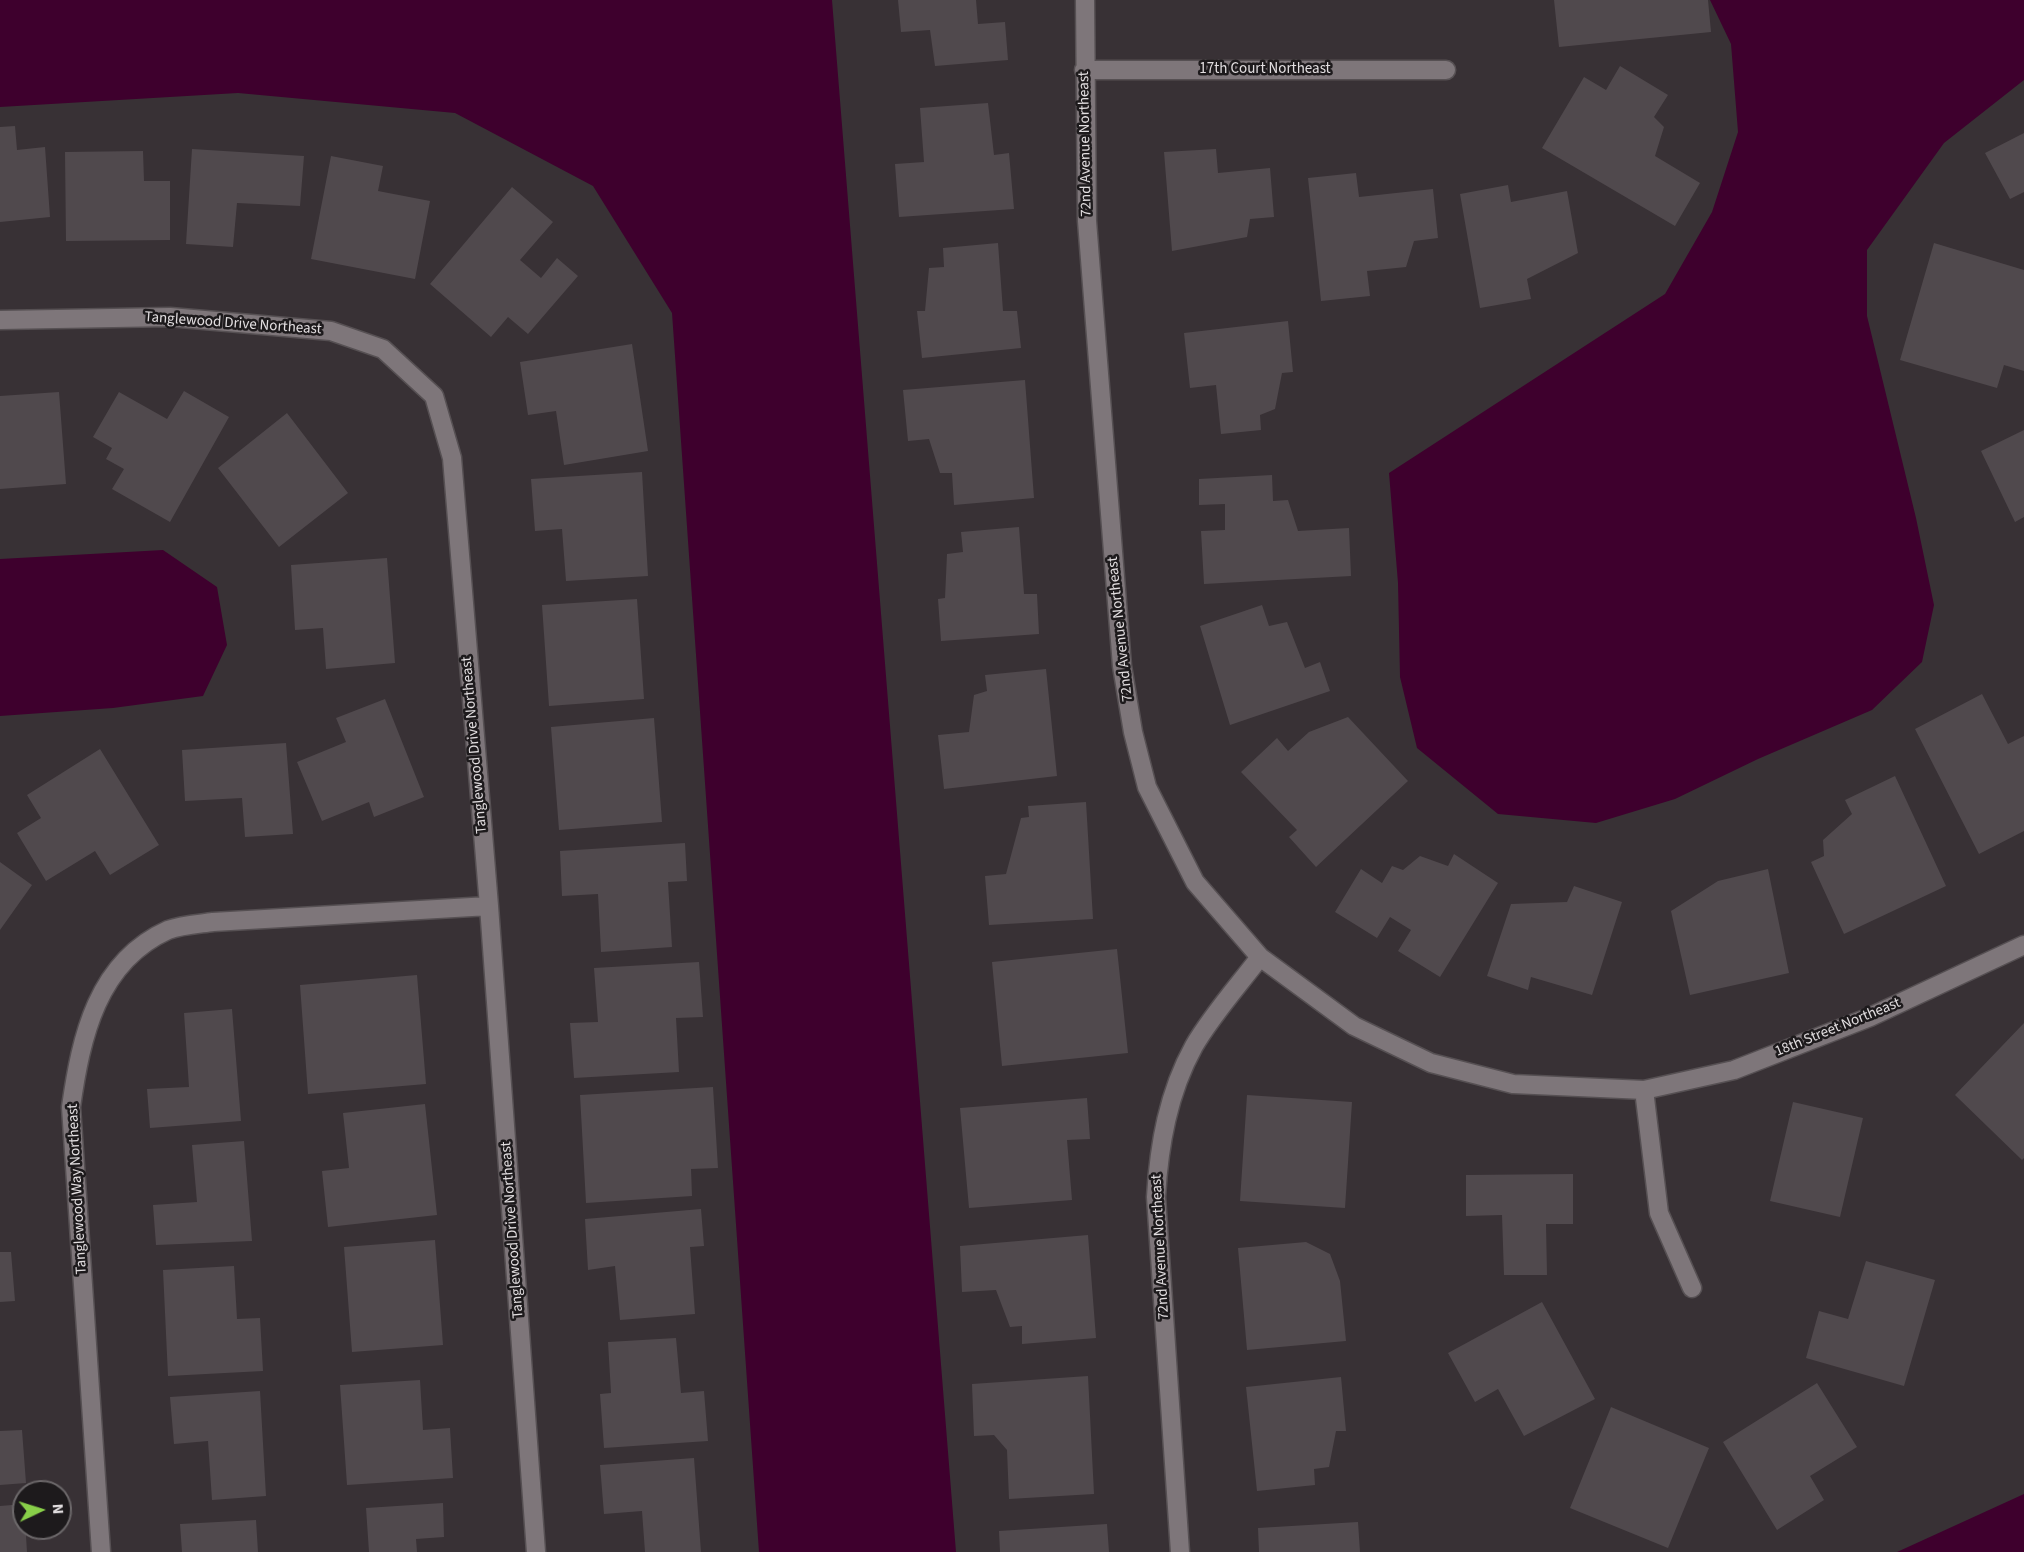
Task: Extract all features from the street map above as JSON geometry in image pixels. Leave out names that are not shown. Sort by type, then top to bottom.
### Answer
[{"type":"street","name":"72nd Avenue Northeast","points":[[1085,0],[1087,221],[1122,666],[1133,732],[1147,787],[1195,882],[1260,957],[1194,1046],[1172,1101],[1159,1149],[1156,1197],[1180,1552]]},
{"type":"street","name":"17th Court Northeast","points":[[1084,70],[1446,70]]},
{"type":"street","name":"Tanglewood Drive Northeast","points":[[0,320],[170,317],[331,331],[383,349],[434,396],[452,458],[489,906],[536,1552]]},
{"type":"street","name":"Tanglewood Way Northeast","points":[[101,1552],[71,1107],[79,1050],[96,1000],[127,956],[169,930],[213,922],[489,906]]},
{"type":"street","name":"18th Street Northeast","points":[[1260,957],[1354,1026],[1431,1063],[1513,1084],[1644,1090],[1734,1070],[1870,1017],[2024,945]]},
{"type":"street","points":[[1644,1090],[1659,1213],[1692,1288]]},
{"type":"shaded area","points":[[0,0],[832,0],[956,1552],[759,1552],[672,313],[593,186],[455,113],[238,93],[0,107]]},
{"type":"shaded area","points":[[1710,0],[2024,0],[2024,80],[1944,143],[1867,250],[1867,316],[1916,518],[1934,605],[1922,662],[1872,710],[1758,759],[1675,799],[1596,823],[1498,814],[1417,748],[1400,677],[1398,583],[1389,473],[1665,294],[1712,212],[1738,132],[1731,44]]},
{"type":"shaded area","points":[[163,550],[217,587],[227,645],[203,696],[113,708],[0,716],[0,559]]},
{"type":"shaded area","points":[[2024,1494],[2024,1552],[1897,1552]]},
{"type":"building","points":[[898,0],[976,0],[978,24],[1005,22],[1008,60],[935,66],[930,30],[901,32]]},
{"type":"building","points":[[1554,0],[1708,0],[1711,32],[1559,47]]},
{"type":"building","points":[[1620,66],[1668,95],[1654,117],[1664,127],[1655,156],[1700,183],[1675,226],[1542,148],[1584,77],[1606,90]]},
{"type":"building","points":[[988,103],[994,155],[1009,153],[1014,209],[899,217],[895,164],[924,162],[920,108]]},
{"type":"building","points":[[15,126],[17,150],[45,147],[50,217],[0,222],[0,127]]},
{"type":"building","points":[[2024,133],[2024,192],[2010,199],[1985,153]]},
{"type":"building","points":[[192,149],[304,156],[300,206],[237,203],[233,247],[186,244]]},
{"type":"building","points":[[1216,149],[1218,173],[1270,168],[1274,217],[1250,219],[1247,237],[1172,251],[1164,152]]},
{"type":"building","points":[[143,151],[144,181],[170,181],[170,240],[66,241],[65,152]]},
{"type":"building","points":[[331,156],[383,166],[378,191],[430,201],[415,279],[311,259]]},
{"type":"building","points":[[1356,173],[1359,197],[1433,189],[1438,238],[1414,241],[1406,267],[1367,271],[1370,296],[1321,301],[1308,178]]},
{"type":"building","points":[[1508,185],[1511,202],[1567,191],[1578,253],[1527,279],[1531,299],[1480,308],[1460,194]]},
{"type":"building","points":[[512,187],[553,222],[520,260],[541,278],[557,258],[578,276],[528,334],[508,317],[491,337],[430,284]]},
{"type":"building","points":[[998,243],[1003,311],[1017,311],[1021,348],[922,358],[917,311],[925,311],[929,268],[944,267],[943,248]]},
{"type":"building","points":[[1934,243],[2024,270],[2024,371],[2004,365],[1997,388],[1900,360]]},
{"type":"building","points":[[1288,321],[1293,372],[1282,373],[1275,409],[1260,415],[1261,430],[1221,434],[1216,385],[1190,388],[1184,333]]},
{"type":"building","points":[[632,344],[648,451],[564,465],[556,411],[528,415],[520,362]]},
{"type":"building","points":[[1025,380],[1034,498],[954,505],[952,473],[940,473],[929,439],[908,441],[903,390]]},
{"type":"building","points":[[184,391],[229,417],[170,522],[112,489],[124,469],[106,459],[112,448],[93,437],[119,392],[167,419]]},
{"type":"building","points":[[59,392],[66,484],[0,489],[0,396]]},
{"type":"building","points":[[287,413],[348,493],[279,547],[218,468]]},
{"type":"building","points":[[2024,430],[2024,517],[2015,522],[1981,451]]},
{"type":"building","points":[[642,472],[648,576],[566,581],[562,529],[535,531],[531,479]]},
{"type":"building","points":[[1272,475],[1273,501],[1288,500],[1298,531],[1349,528],[1351,576],[1204,584],[1201,531],[1225,530],[1225,504],[1199,505],[1199,479]]},
{"type":"building","points":[[1019,527],[1024,594],[1037,594],[1039,634],[941,641],[938,599],[945,598],[947,554],[963,552],[961,532]]},
{"type":"building","points":[[387,558],[395,663],[326,669],[323,628],[295,630],[291,565]]},
{"type":"building","points":[[637,599],[644,699],[549,706],[542,605]]},
{"type":"building","points":[[1262,605],[1269,626],[1287,622],[1305,668],[1320,662],[1330,691],[1230,725],[1200,626]]},
{"type":"building","points":[[1046,669],[1057,776],[944,789],[938,735],[969,732],[974,695],[987,691],[985,675]]},
{"type":"building","points":[[1982,694],[2008,744],[2024,736],[2024,831],[1979,854],[1915,729]]},
{"type":"building","points":[[385,699],[424,797],[374,817],[369,802],[322,821],[297,762],[346,742],[336,718]]},
{"type":"building","points":[[1348,717],[1408,781],[1316,867],[1289,837],[1297,830],[1241,772],[1277,738],[1288,751],[1309,732]]},
{"type":"building","points":[[654,718],[662,822],[559,830],[551,727]]},
{"type":"building","points":[[286,743],[293,834],[245,837],[242,798],[185,801],[182,750]]},
{"type":"building","points":[[100,749],[159,845],[110,875],[95,851],[46,881],[17,833],[41,818],[27,795]]},
{"type":"building","points":[[1895,776],[1946,886],[1844,934],[1811,862],[1824,856],[1823,840],[1852,814],[1845,800]]},
{"type":"building","points":[[1086,802],[1093,919],[989,925],[985,876],[1006,874],[1021,818],[1029,817],[1028,806]]},
{"type":"building","points":[[685,843],[687,881],[668,882],[672,947],[601,952],[598,894],[562,896],[560,851]]},
{"type":"building","points":[[1454,854],[1498,883],[1440,977],[1398,951],[1411,930],[1390,917],[1377,938],[1335,912],[1361,869],[1382,883],[1392,866],[1403,870],[1420,856],[1448,866]]},
{"type":"building","points":[[0,862],[32,885],[0,930]]},
{"type":"building","points":[[1768,869],[1789,973],[1690,995],[1671,911],[1718,881]]},
{"type":"building","points":[[1574,886],[1622,902],[1592,995],[1531,977],[1528,990],[1487,976],[1511,904],[1567,902]]},
{"type":"building","points":[[1117,949],[1128,1053],[1002,1066],[992,962]]},
{"type":"building","points":[[699,962],[703,1017],[676,1018],[679,1072],[574,1078],[570,1023],[598,1022],[594,968]]},
{"type":"building","points":[[417,975],[426,1084],[308,1094],[300,985]]},
{"type":"building","points":[[232,1009],[241,1121],[150,1128],[147,1089],[189,1087],[184,1013]]},
{"type":"building","points":[[2024,1023],[2024,1158],[2022,1160],[1955,1095]]},
{"type":"building","points":[[713,1087],[718,1168],[691,1169],[692,1196],[586,1203],[580,1095]]},
{"type":"building","points":[[1247,1095],[1352,1102],[1345,1208],[1240,1201]]},
{"type":"building","points":[[1087,1098],[1090,1139],[1067,1140],[1072,1200],[969,1208],[960,1108]]},
{"type":"building","points":[[1793,1102],[1863,1118],[1840,1217],[1770,1201]]},
{"type":"building","points":[[425,1104],[437,1215],[328,1227],[322,1171],[349,1168],[343,1113]]},
{"type":"building","points":[[244,1141],[252,1241],[156,1245],[153,1205],[197,1202],[192,1145]]},
{"type":"building","points":[[1573,1174],[1573,1224],[1546,1224],[1547,1275],[1504,1275],[1502,1215],[1466,1216],[1466,1175]]},
{"type":"building","points":[[701,1209],[704,1246],[690,1247],[695,1314],[620,1320],[615,1266],[588,1270],[585,1219]]},
{"type":"building","points":[[1088,1235],[1096,1338],[1022,1344],[1022,1326],[1010,1327],[996,1290],[962,1292],[960,1246]]},
{"type":"building","points":[[435,1240],[443,1345],[352,1352],[344,1247]]},
{"type":"building","points":[[1306,1242],[1330,1254],[1340,1281],[1346,1341],[1247,1350],[1238,1248]]},
{"type":"building","points":[[0,1252],[11,1252],[15,1301],[0,1302]]},
{"type":"building","points":[[1866,1261],[1935,1280],[1904,1386],[1806,1358],[1819,1311],[1848,1319]]},
{"type":"building","points":[[234,1266],[237,1319],[260,1318],[263,1371],[168,1376],[163,1270]]},
{"type":"building","points":[[1542,1302],[1595,1399],[1524,1436],[1498,1389],[1475,1402],[1448,1353]]},
{"type":"building","points":[[676,1338],[681,1393],[704,1391],[708,1441],[604,1448],[600,1394],[611,1393],[608,1342]]},
{"type":"building","points":[[1088,1376],[1094,1494],[1009,1499],[1007,1450],[994,1435],[974,1436],[972,1384]]},
{"type":"building","points":[[1341,1377],[1346,1431],[1336,1431],[1329,1467],[1314,1469],[1315,1485],[1257,1491],[1246,1387]]},
{"type":"building","points":[[420,1380],[423,1430],[450,1428],[453,1478],[347,1485],[340,1385]]},
{"type":"building","points":[[1817,1383],[1857,1447],[1810,1476],[1824,1500],[1777,1530],[1723,1442]]},
{"type":"building","points":[[260,1391],[266,1496],[212,1500],[208,1441],[174,1444],[170,1397]]},
{"type":"building","points":[[1611,1407],[1709,1448],[1668,1548],[1570,1508]]},
{"type":"building","points":[[22,1430],[26,1480],[12,1480],[12,1484],[0,1485],[0,1431]]},
{"type":"building","points":[[694,1458],[701,1552],[645,1552],[642,1511],[604,1514],[600,1465]]},
{"type":"building","points":[[443,1503],[444,1537],[416,1539],[417,1552],[369,1552],[366,1508]]},
{"type":"building","points":[[12,1505],[12,1540],[26,1540],[27,1552],[0,1552],[0,1506]]},
{"type":"building","points":[[256,1520],[258,1552],[182,1552],[180,1524]]},
{"type":"building","points":[[1358,1522],[1360,1552],[1259,1552],[1258,1528]]},
{"type":"building","points":[[1107,1524],[1109,1552],[1000,1552],[999,1531]]}]
